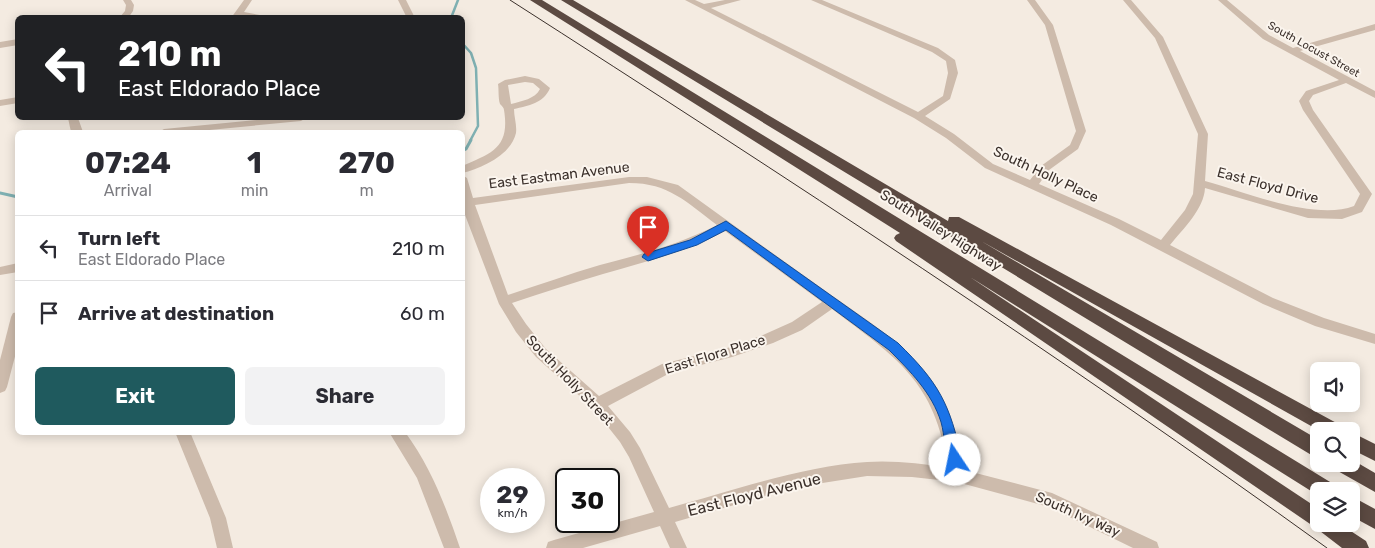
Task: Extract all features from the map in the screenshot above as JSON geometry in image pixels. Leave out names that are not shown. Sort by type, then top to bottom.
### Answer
[{"type":"highway","name":"South Valley Highway","points":[[535,0],[1313,482]]},
{"type":"highway","name":"South Valley Highway","points":[[566,0],[1310,445]]},
{"type":"highway","points":[[711,109],[1310,514]]},
{"type":"highway","points":[[832,159],[933,209],[1130,315],[1320,422]]},
{"type":"highway","points":[[1360,445],[1375,453]]},
{"type":"highway","points":[[1356,472],[1375,483]]},
{"type":"highway","points":[[1360,511],[1375,520]]},
{"type":"highway","points":[[1336,532],[1359,548]]},
{"type":"street","points":[[125,15],[129,11],[130,5],[127,0]]},
{"type":"street","points":[[238,15],[248,0]]},
{"type":"street","points":[[402,0],[410,15]]},
{"type":"street","name":"South Holly Place","points":[[689,0],[918,116],[950,136],[989,166],[1114,222],[1268,301],[1320,322],[1375,339]]},
{"type":"street","points":[[703,7],[737,0]]},
{"type":"street","points":[[815,0],[935,50],[950,60],[953,73],[947,97],[918,116]]},
{"type":"street","points":[[1031,0],[1049,25],[1081,131],[1074,147],[1045,168],[1032,185]]},
{"type":"street","points":[[1127,0],[1159,37],[1204,134],[1199,194],[1190,212],[1162,247]]},
{"type":"street","name":"South Locust Street","points":[[1222,0],[1262,34],[1375,95]]},
{"type":"street","points":[[1291,51],[1375,27]]},
{"type":"street","points":[[0,45],[15,42]]},
{"type":"street","name":"East Floyd Drive","points":[[1201,183],[1308,214],[1342,215],[1358,209],[1366,194],[1308,110],[1304,101],[1309,93],[1346,80]]},
{"type":"street","points":[[0,103],[15,100]]},
{"type":"street","points":[[465,168],[496,152],[506,142],[512,127],[509,106]]},
{"type":"street","points":[[219,127],[223,120]]},
{"type":"street","points":[[186,130],[282,120]]},
{"type":"street","name":"East Eastman Avenue","points":[[465,202],[629,180],[647,180],[674,188],[726,225]]},
{"type":"street","name":"South Holly Street","points":[[465,202],[504,301],[521,328],[541,353],[598,404],[624,437],[635,453],[679,548]]},
{"type":"street","points":[[504,301],[600,270],[671,250],[694,242],[726,225],[893,347],[926,382],[940,404],[948,423],[957,474]]},
{"type":"street","points":[[0,271],[15,268]]},
{"type":"street","name":"East Flora Place","points":[[598,404],[667,368],[732,352],[768,339],[797,326],[831,303]]},
{"type":"street","points":[[0,387],[15,329]]},
{"type":"street","points":[[183,435],[186,447],[212,499],[225,548]]},
{"type":"street","points":[[398,435],[409,449],[437,502],[452,548]]},
{"type":"street","name":"East Floyd Avenue","points":[[554,548],[797,480],[867,469],[957,474]]},
{"type":"street","name":"South Ivy Way","points":[[957,474],[1052,500],[1151,548]]},
{"type":"waterway","points":[[452,15],[458,0]]},
{"type":"waterway","points":[[465,46],[471,53],[476,68],[478,126],[470,141]]},
{"type":"waterway","points":[[465,150],[471,140]]},
{"type":"waterway","points":[[0,193],[15,196]]},
{"type":"tram line","points":[[510,0],[922,268],[1126,406],[1327,548]]},
{"type":"route","points":[[648,257],[694,242],[726,225],[893,347],[911,364],[926,382],[940,404],[948,423],[955,460]]}]
